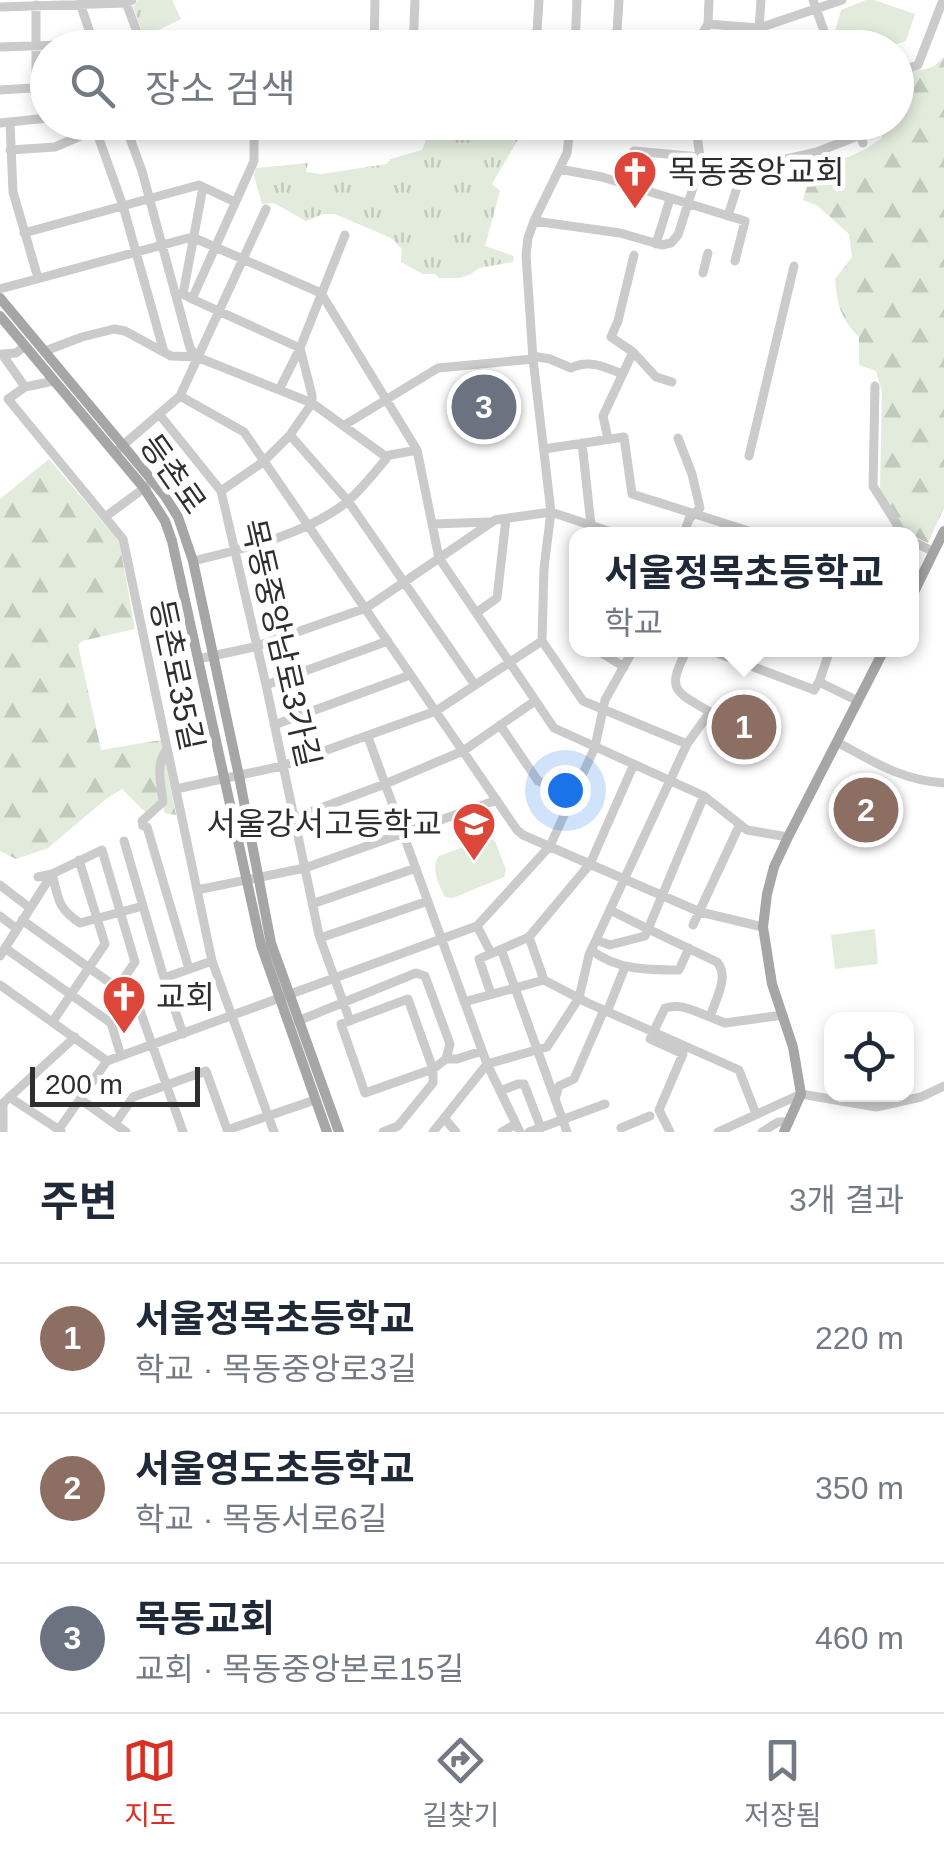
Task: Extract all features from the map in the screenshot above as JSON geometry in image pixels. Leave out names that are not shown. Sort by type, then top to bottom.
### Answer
[{"type":"main road","name":"등촌로","points":[[0,298],[148,485],[178,516],[193,561],[239,776],[260,945],[284,998],[327,1132]]},
{"type":"main road","name":"등촌로","points":[[0,316],[54,381],[119,449]]},
{"type":"main road","name":"등촌로","points":[[148,485],[172,541],[224,780],[252,880]]},
{"type":"main road","points":[[919,578],[944,531]]},
{"type":"main road","points":[[786,1127],[801,1094],[798,1068],[772,984],[763,927],[767,894],[788,837],[880,657]]},
{"type":"main road","name":"등촌로","points":[[284,998],[298,1020],[339,1132]]},
{"type":"street","points":[[375,30],[376,0]]},
{"type":"street","points":[[415,0],[415,30]]},
{"type":"street","points":[[537,30],[539,0]]},
{"type":"street","points":[[575,30],[577,0]]},
{"type":"street","points":[[617,30],[619,0]]},
{"type":"street","points":[[704,30],[708,0]]},
{"type":"street","points":[[760,28],[761,0]]},
{"type":"street","points":[[708,24],[760,28],[814,5],[842,0]]},
{"type":"street","points":[[0,6],[127,1],[137,30]]},
{"type":"street","points":[[914,66],[918,65],[942,1]]},
{"type":"street","points":[[80,2],[90,30]]},
{"type":"street","points":[[35,4],[36,30]]},
{"type":"street","points":[[814,5],[823,30]]},
{"type":"street","points":[[0,47],[30,46]]},
{"type":"street","points":[[0,90],[30,89]]},
{"type":"street","points":[[30,120],[5,123],[13,192],[38,278]]},
{"type":"street","points":[[10,150],[55,147],[68,140]]},
{"type":"street","points":[[99,140],[123,206],[164,352]]},
{"type":"street","points":[[130,140],[190,348],[197,356]]},
{"type":"street","points":[[192,298],[254,161],[254,140]]},
{"type":"street","points":[[569,140],[534,221],[526,255],[532,358],[551,512],[544,568],[542,641],[583,701],[687,744]]},
{"type":"street","points":[[534,221],[620,234],[662,245],[671,243],[678,235],[699,169],[698,140]]},
{"type":"street","points":[[634,151],[700,157],[736,165],[773,162],[859,140]]},
{"type":"street","points":[[559,169],[745,221],[735,261]]},
{"type":"street","points":[[728,216],[739,181]]},
{"type":"street","points":[[24,233],[199,185],[235,202]]},
{"type":"street","points":[[203,187],[184,294],[300,348]]},
{"type":"street","points":[[656,244],[670,199]]},
{"type":"street","points":[[119,449],[180,396],[266,209]]},
{"type":"street","points":[[279,390],[345,235]]},
{"type":"street","points":[[0,289],[192,236],[321,293],[416,450],[439,558],[554,728],[704,796],[753,832],[788,837]]},
{"type":"street","points":[[703,273],[708,254]]},
{"type":"street","points":[[634,256],[611,337],[633,352],[656,377],[672,382]]},
{"type":"street","points":[[749,456],[794,266]]},
{"type":"street","points":[[45,352],[82,336],[114,329],[125,331],[171,356],[197,356],[312,403],[384,456],[416,450]]},
{"type":"street","name":"등촌로35길","points":[[25,346],[16,353],[2,354],[25,387],[8,399],[123,539],[212,960],[274,1132]]},
{"type":"street","points":[[221,491],[265,460],[290,435],[312,403],[300,348]]},
{"type":"street","points":[[608,438],[603,416],[633,352]]},
{"type":"street","points":[[343,426],[438,368],[532,358],[571,368],[581,363],[599,364],[622,374]]},
{"type":"street","points":[[25,387],[54,381]]},
{"type":"street","points":[[875,386],[872,486],[898,527]]},
{"type":"street","points":[[180,396],[244,432],[517,830],[700,912],[763,927]]},
{"type":"street","name":"목동중앙남로3가길","points":[[159,414],[221,491],[320,938],[350,1020],[341,1024],[366,1093],[433,1069]]},
{"type":"street","points":[[290,435],[348,501],[475,685]]},
{"type":"street","points":[[544,449],[624,437],[632,494],[736,527]]},
{"type":"street","points":[[678,438],[700,508],[686,527]]},
{"type":"street","points":[[582,443],[592,527]]},
{"type":"street","points":[[193,561],[234,552],[308,526],[348,501],[386,459],[384,456]]},
{"type":"street","points":[[105,517],[148,485]]},
{"type":"street","points":[[432,524],[492,522],[551,512],[585,527]]},
{"type":"street","points":[[476,613],[497,598],[506,518]]},
{"type":"street","points":[[198,660],[257,646],[366,608],[492,522]]},
{"type":"street","points":[[919,544],[934,552]]},
{"type":"street","points":[[266,685],[388,640]]},
{"type":"street","points":[[176,789],[282,766],[436,710],[542,641]]},
{"type":"street","points":[[608,657],[624,667]]},
{"type":"street","points":[[8,1097],[60,1131],[107,1060],[477,926],[550,846],[596,745],[605,700],[630,657]]},
{"type":"street","points":[[432,1132],[487,1064],[548,1046],[579,998],[594,945],[624,879],[687,744],[710,712],[677,689],[676,671],[683,657]]},
{"type":"street","points":[[727,657],[814,690],[828,657]]},
{"type":"street","points":[[740,662],[741,657]]},
{"type":"street","points":[[274,725],[405,676]]},
{"type":"street","points":[[819,682],[858,701]]},
{"type":"street","points":[[294,818],[464,751],[535,701]]},
{"type":"street","points":[[500,725],[538,781],[572,796]]},
{"type":"street","points":[[368,737],[482,1051],[518,1128],[502,1132]]},
{"type":"street","points":[[837,742],[892,772],[944,782]]},
{"type":"street","points":[[168,749],[159,765],[163,802],[142,821],[189,969]]},
{"type":"street","points":[[491,994],[479,958],[529,937],[590,864],[634,764]]},
{"type":"street","points":[[594,945],[644,936],[704,796]]},
{"type":"street","points":[[198,890],[304,868],[497,800]]},
{"type":"street","points":[[693,924],[740,824]]},
{"type":"street","points":[[124,841],[183,1034]]},
{"type":"street","points":[[38,877],[102,850],[135,962],[118,987]]},
{"type":"street","points":[[52,1022],[105,944],[80,860]]},
{"type":"street","points":[[312,904],[416,868]]},
{"type":"street","points":[[52,874],[65,914],[80,923],[143,906]]},
{"type":"street","points":[[52,874],[2,951],[111,1022],[121,1056]]},
{"type":"street","points":[[0,885],[30,908]]},
{"type":"street","points":[[320,938],[428,901]]},
{"type":"street","points":[[610,910],[722,967],[724,975],[710,1018]]},
{"type":"street","points":[[0,916],[89,966],[137,1002],[184,1132]]},
{"type":"street","points":[[477,926],[516,987],[567,1132]]},
{"type":"street","points":[[529,937],[544,980]]},
{"type":"street","points":[[594,945],[625,967],[679,970],[689,948]]},
{"type":"street","points":[[164,978],[212,960]]},
{"type":"street","points":[[555,1098],[559,1086],[574,1080],[625,967]]},
{"type":"street","points":[[298,1020],[416,973],[425,976],[450,1044],[446,1059],[433,1069]]},
{"type":"street","points":[[464,1002],[544,980],[740,1070],[756,1114]]},
{"type":"street","points":[[0,984],[107,1060]]},
{"type":"street","points":[[350,1020],[408,1000],[433,1069],[433,1083],[398,1126],[384,1132]]},
{"type":"street","points":[[670,1132],[659,1110],[683,1054],[650,1039],[665,1008],[676,1005],[725,1022],[782,1016]]},
{"type":"street","points":[[3,1132],[3,1103],[75,1037]]},
{"type":"street","points":[[446,1059],[482,1051]]},
{"type":"street","points":[[115,1124],[133,1098],[206,1071],[228,1131],[315,1100]]},
{"type":"street","points":[[500,1091],[524,1084],[542,1128]]},
{"type":"street","points":[[718,1132],[801,1094],[876,1106],[921,1096],[944,1086]]},
{"type":"street","points":[[80,1099],[126,1132]]},
{"type":"street","points":[[530,1132],[605,1104]]},
{"type":"street","points":[[618,1131],[650,1116]]},
{"type":"street","points":[[444,1118],[456,1132]]},
{"type":"street","points":[[762,1132],[778,1122],[786,1127]]},
{"type":"green space","points":[[139,0],[172,0],[181,19],[158,30],[142,30],[133,6]]},
{"type":"green space","points":[[874,0],[915,14],[910,30],[835,30],[841,10]]},
{"type":"green space","points":[[944,57],[944,508],[928,543],[919,538],[919,527],[903,527],[880,489],[882,392],[876,371],[859,365],[859,337],[844,317],[836,288],[835,279],[852,257],[849,234],[818,206],[803,200],[811,173],[879,140],[914,140],[914,71],[931,67]]},
{"type":"green space","points":[[426,140],[518,140],[492,184],[500,191],[485,246],[514,256],[513,262],[479,268],[459,278],[423,274],[401,262],[402,249],[391,238],[335,214],[306,221],[274,203],[262,204],[254,176],[256,168],[308,163],[306,172],[321,174],[387,164],[390,159],[422,150]]},
{"type":"green space","points":[[49,459],[119,541],[135,629],[78,645],[101,750],[161,740],[176,815],[165,813],[163,806],[145,812],[122,789],[48,848],[16,859],[0,851],[0,499]]},
{"type":"green space","points":[[488,838],[495,841],[506,870],[504,877],[453,898],[445,897],[435,871],[436,860]]},
{"type":"green space","points":[[875,929],[878,964],[835,969],[831,935]]},
{"type":"place","name":"목동중앙교회","points":[[635,210]]},
{"type":"place","name":"목동교회","points":[[484,407]]},
{"type":"place","name":"서울정목초등학교","points":[[744,727]]},
{"type":"place","name":"서울영도초등학교","points":[[866,810]]},
{"type":"place","name":"서울강서고등학교","points":[[474,862]]},
{"type":"place","name":"교회","points":[[124,1035]]}]
